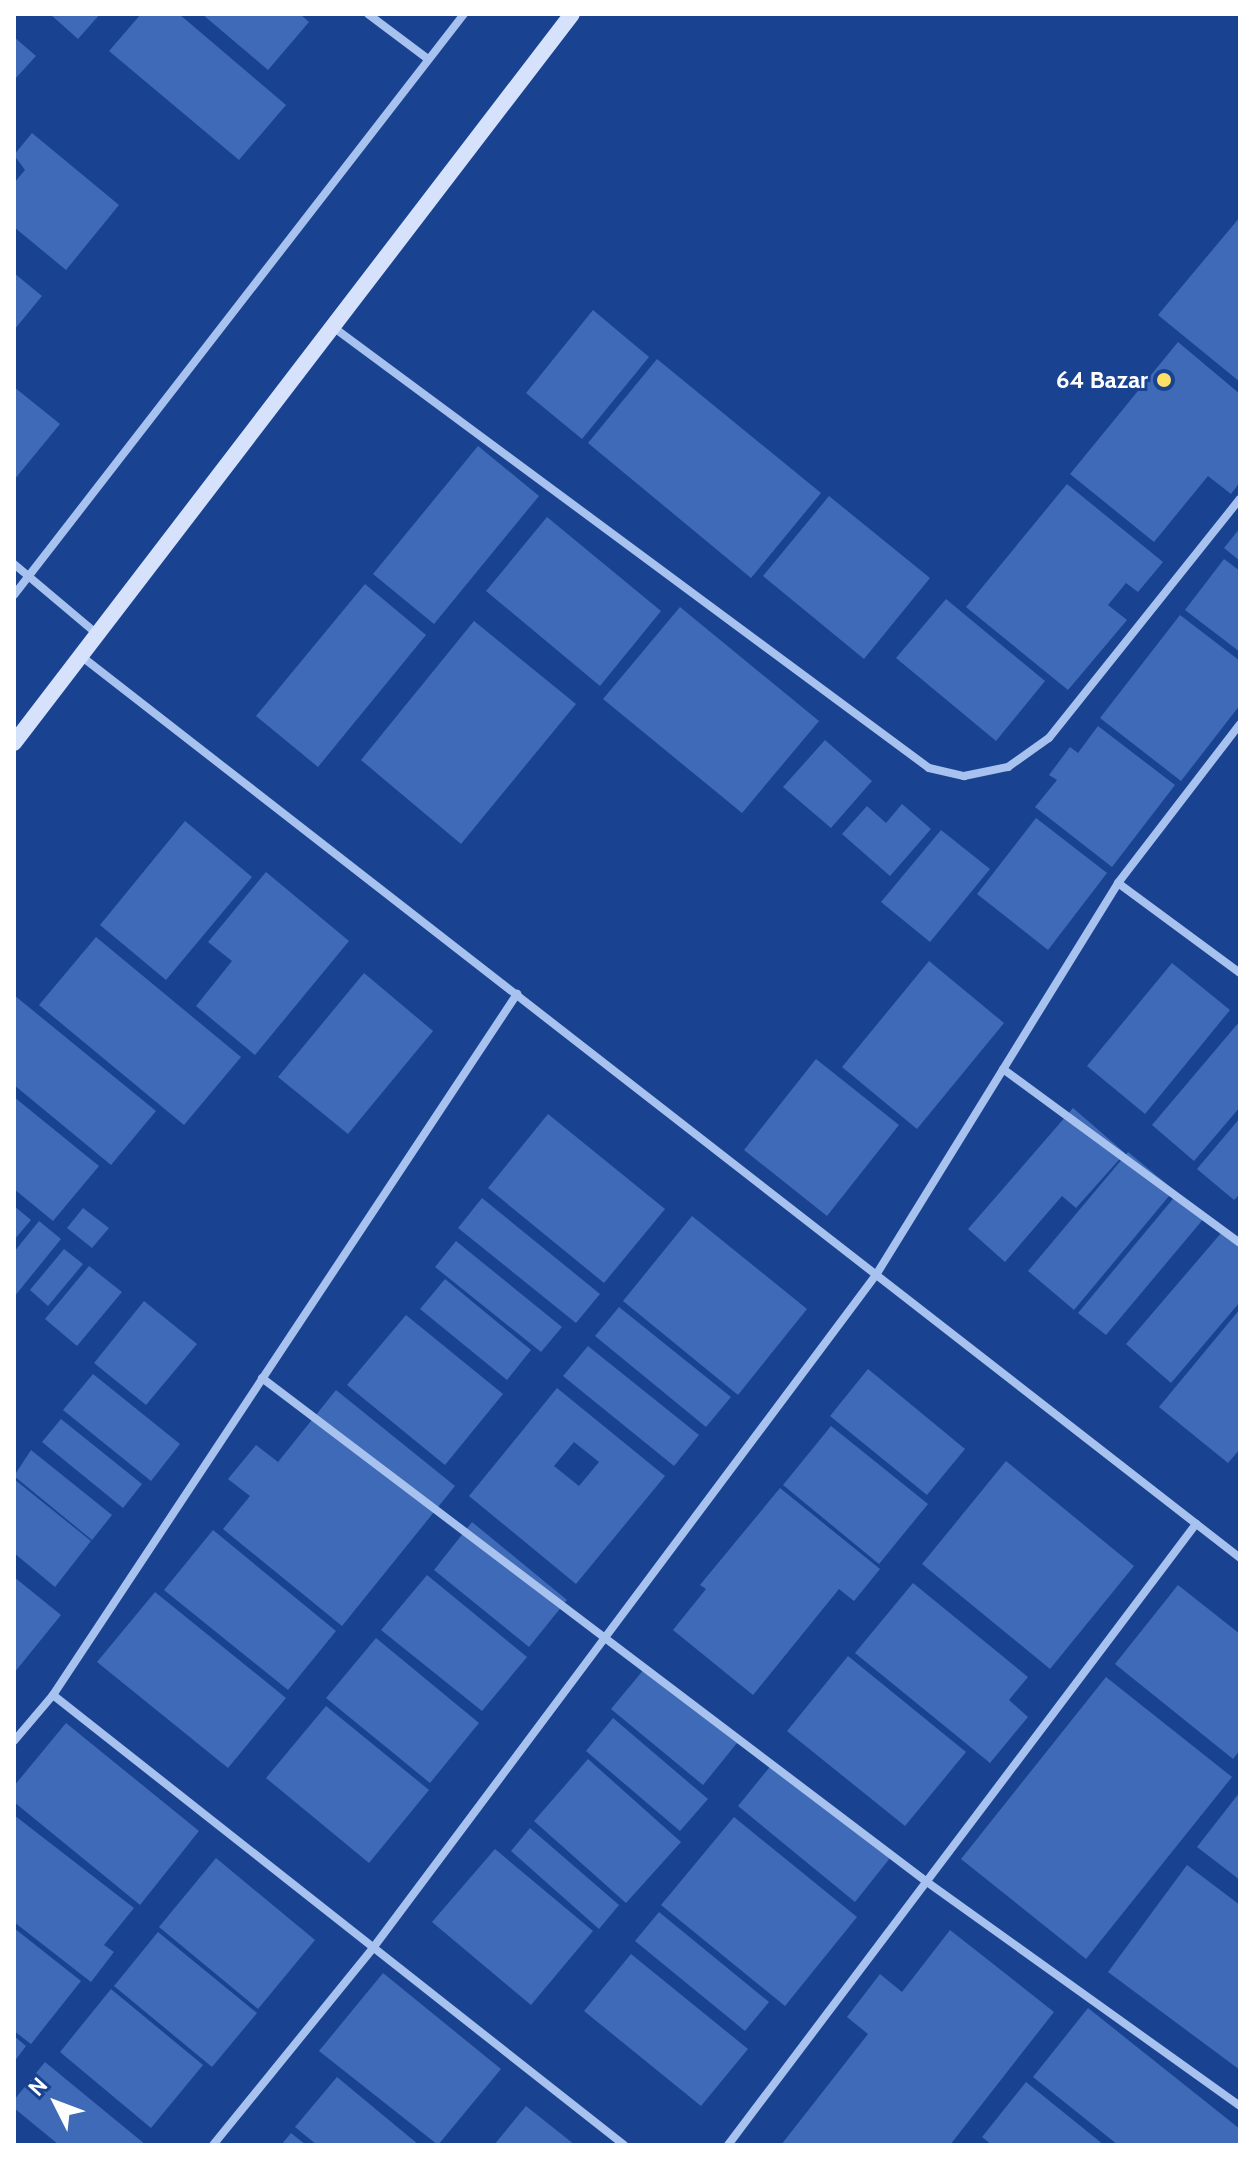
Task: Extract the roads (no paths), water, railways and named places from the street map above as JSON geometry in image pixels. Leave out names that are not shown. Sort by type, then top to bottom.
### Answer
[{"type":"street","points":[[368,14],[428,59]]},
{"type":"street","points":[[14,595],[464,14]]},
{"type":"street","points":[[14,743],[572,14]]},
{"type":"street","points":[[333,327],[929,768],[964,776],[1008,767],[1049,738],[1240,499]]},
{"type":"street","points":[[14,564],[97,635]]},
{"type":"street","points":[[81,656],[1240,1558]]},
{"type":"street","points":[[213,2145],[373,1948],[876,1275],[1118,883],[1240,725]]},
{"type":"street","points":[[1118,883],[1240,973]]},
{"type":"street","points":[[14,1741],[53,1695],[517,994]]},
{"type":"street","points":[[1003,1069],[1240,1243]]},
{"type":"street","points":[[262,1378],[927,1882],[1240,2106]]},
{"type":"street","points":[[728,2145],[1196,1524]]},
{"type":"street","points":[[53,1695],[624,2145]]},
{"type":"place","name":"64 Bazar","points":[[1164,380]]}]
